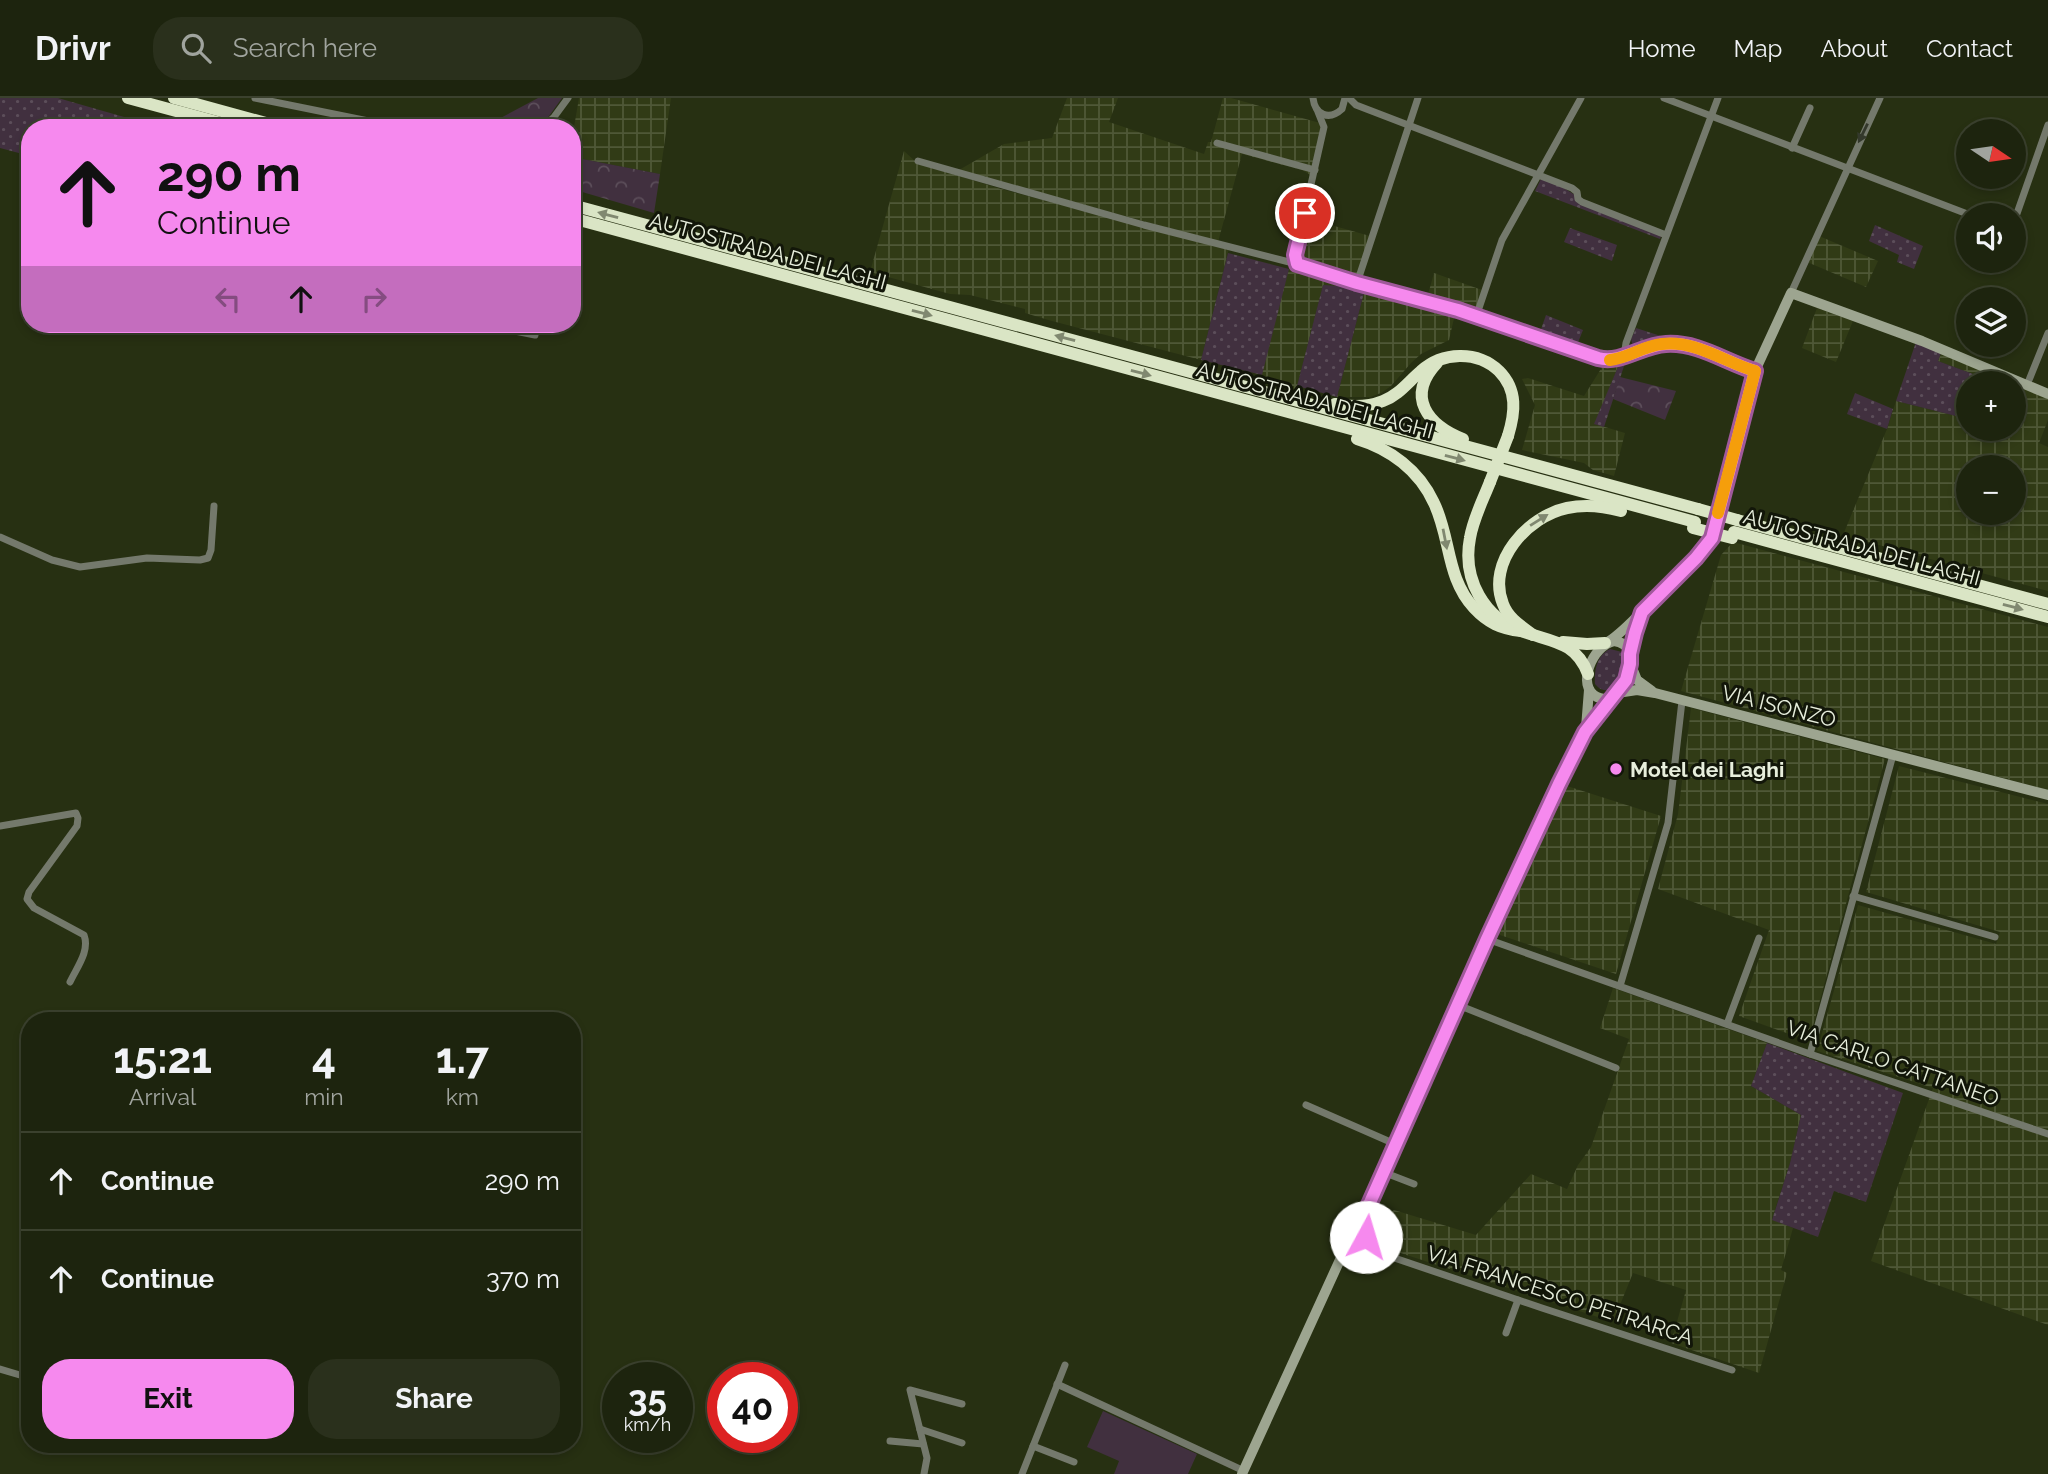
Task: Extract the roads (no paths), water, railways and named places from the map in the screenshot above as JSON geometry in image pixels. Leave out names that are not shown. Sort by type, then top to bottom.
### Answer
[{"type":"highway","points":[[128,98],[206,119]]},
{"type":"highway","points":[[174,98],[251,119]]},
{"type":"highway","name":"AUTOSTRADA DEI LAGHI","points":[[581,207],[1651,496],[1695,520]]},
{"type":"highway","name":"AUTOSTRADA DEI LAGHI","points":[[581,220],[1695,520],[2048,604]]},
{"type":"highway","points":[[1107,349],[1348,406],[1386,400],[1401,391],[1422,370],[1440,360],[1458,355],[1484,361],[1500,372],[1506,380],[1513,397],[1513,419],[1470,536],[1468,566],[1475,590],[1489,610],[1507,624],[1527,633]]},
{"type":"highway","points":[[1440,360],[1427,376],[1422,397],[1429,417],[1446,432],[1470,442],[1651,496]]},
{"type":"highway","points":[[1193,387],[1363,441],[1384,449],[1401,461],[1421,480],[1436,505],[1452,571],[1463,595],[1483,619],[1503,628],[1554,641],[1574,651],[1588,674]]},
{"type":"highway","points":[[1527,633],[1506,611],[1500,596],[1500,586],[1503,567],[1511,548],[1532,524],[1558,510],[1588,506],[1695,520]]},
{"type":"highway","name":"AUTOSTRADA DEI LAGHI","points":[[1734,530],[2048,617]]},
{"type":"highway","points":[[1554,641],[1606,643]]},
{"type":"street","points":[[255,98],[359,119]]},
{"type":"street","points":[[551,119],[568,98]]},
{"type":"street","points":[[1342,110],[1347,98],[1356,105],[1572,188],[1582,202],[1666,234]]},
{"type":"street","points":[[1357,283],[1418,98]]},
{"type":"street","points":[[1476,317],[1502,240],[1581,98]]},
{"type":"street","points":[[1664,98],[1956,210]]},
{"type":"street","points":[[1624,356],[1626,343],[1718,98]]},
{"type":"street","points":[[1585,732],[1589,712],[1588,674],[1594,655],[1642,612],[1696,558],[1712,538],[1755,371],[1880,98]]},
{"type":"street","points":[[1312,100],[1324,127]]},
{"type":"street","points":[[1294,260],[1324,127],[1333,116],[1356,105]]},
{"type":"street","points":[[1792,148],[1810,108]]},
{"type":"street","points":[[1318,112],[1333,116]]},
{"type":"street","points":[[2021,203],[2046,138],[2048,125]]},
{"type":"street","points":[[1217,143],[1315,170]]},
{"type":"street","points":[[918,161],[1144,225],[1294,260],[1357,283],[1476,317],[1598,358],[1614,360],[1653,346],[1675,344],[1705,351],[1755,371]]},
{"type":"street","points":[[1791,293],[1922,341],[1993,371]]},
{"type":"street","points":[[525,333],[535,335]]},
{"type":"street","points":[[2048,333],[2026,385],[2048,394]]},
{"type":"street","points":[[0,537],[52,560],[80,567],[147,558],[200,560],[208,558],[211,550],[214,506]]},
{"type":"street","points":[[1057,1384],[1243,1472],[1341,1258],[1358,1239],[1382,1172],[1559,784],[1585,732],[1626,680],[1642,612]]},
{"type":"street","points":[[1606,643],[1624,643],[1637,680],[1655,693]]},
{"type":"street","points":[[1589,690],[1598,698],[1614,696]]},
{"type":"street","name":"VIA ISONZO","points":[[1614,696],[1637,690],[1655,693],[2048,795]]},
{"type":"street","points":[[1620,986],[1668,823],[1682,701]]},
{"type":"street","points":[[1810,1054],[1893,755]]},
{"type":"street","points":[[0,826],[76,813],[77,826],[29,892],[27,899],[34,908],[85,935],[86,950],[70,982]]},
{"type":"street","points":[[1853,896],[1995,937]]},
{"type":"street","points":[[1727,1024],[1759,938]]},
{"type":"street","name":"VIA CARLO CATTANEO","points":[[1487,939],[1810,1054],[2048,1134]]},
{"type":"street","points":[[1460,1001],[1616,1068]]},
{"type":"street","points":[[1306,1105],[1395,1144]]},
{"type":"street","points":[[1382,1172],[1413,1184]]},
{"type":"street","name":"VIA FRANCESCO PETRARCA","points":[[1358,1239],[1378,1252],[1732,1370]]},
{"type":"street","points":[[1506,1333],[1518,1300]]},
{"type":"street","points":[[1022,1474],[1065,1365]]},
{"type":"street","points":[[0,1369],[21,1375]]},
{"type":"street","points":[[923,1474],[926,1458],[910,1390],[962,1404]]},
{"type":"street","points":[[920,1429],[962,1443]]},
{"type":"street","points":[[890,1441],[923,1444]]},
{"type":"street","points":[[1033,1446],[1074,1462]]},
{"type":"place","name":"Motel dei Laghi","points":[[1616,769]]}]
